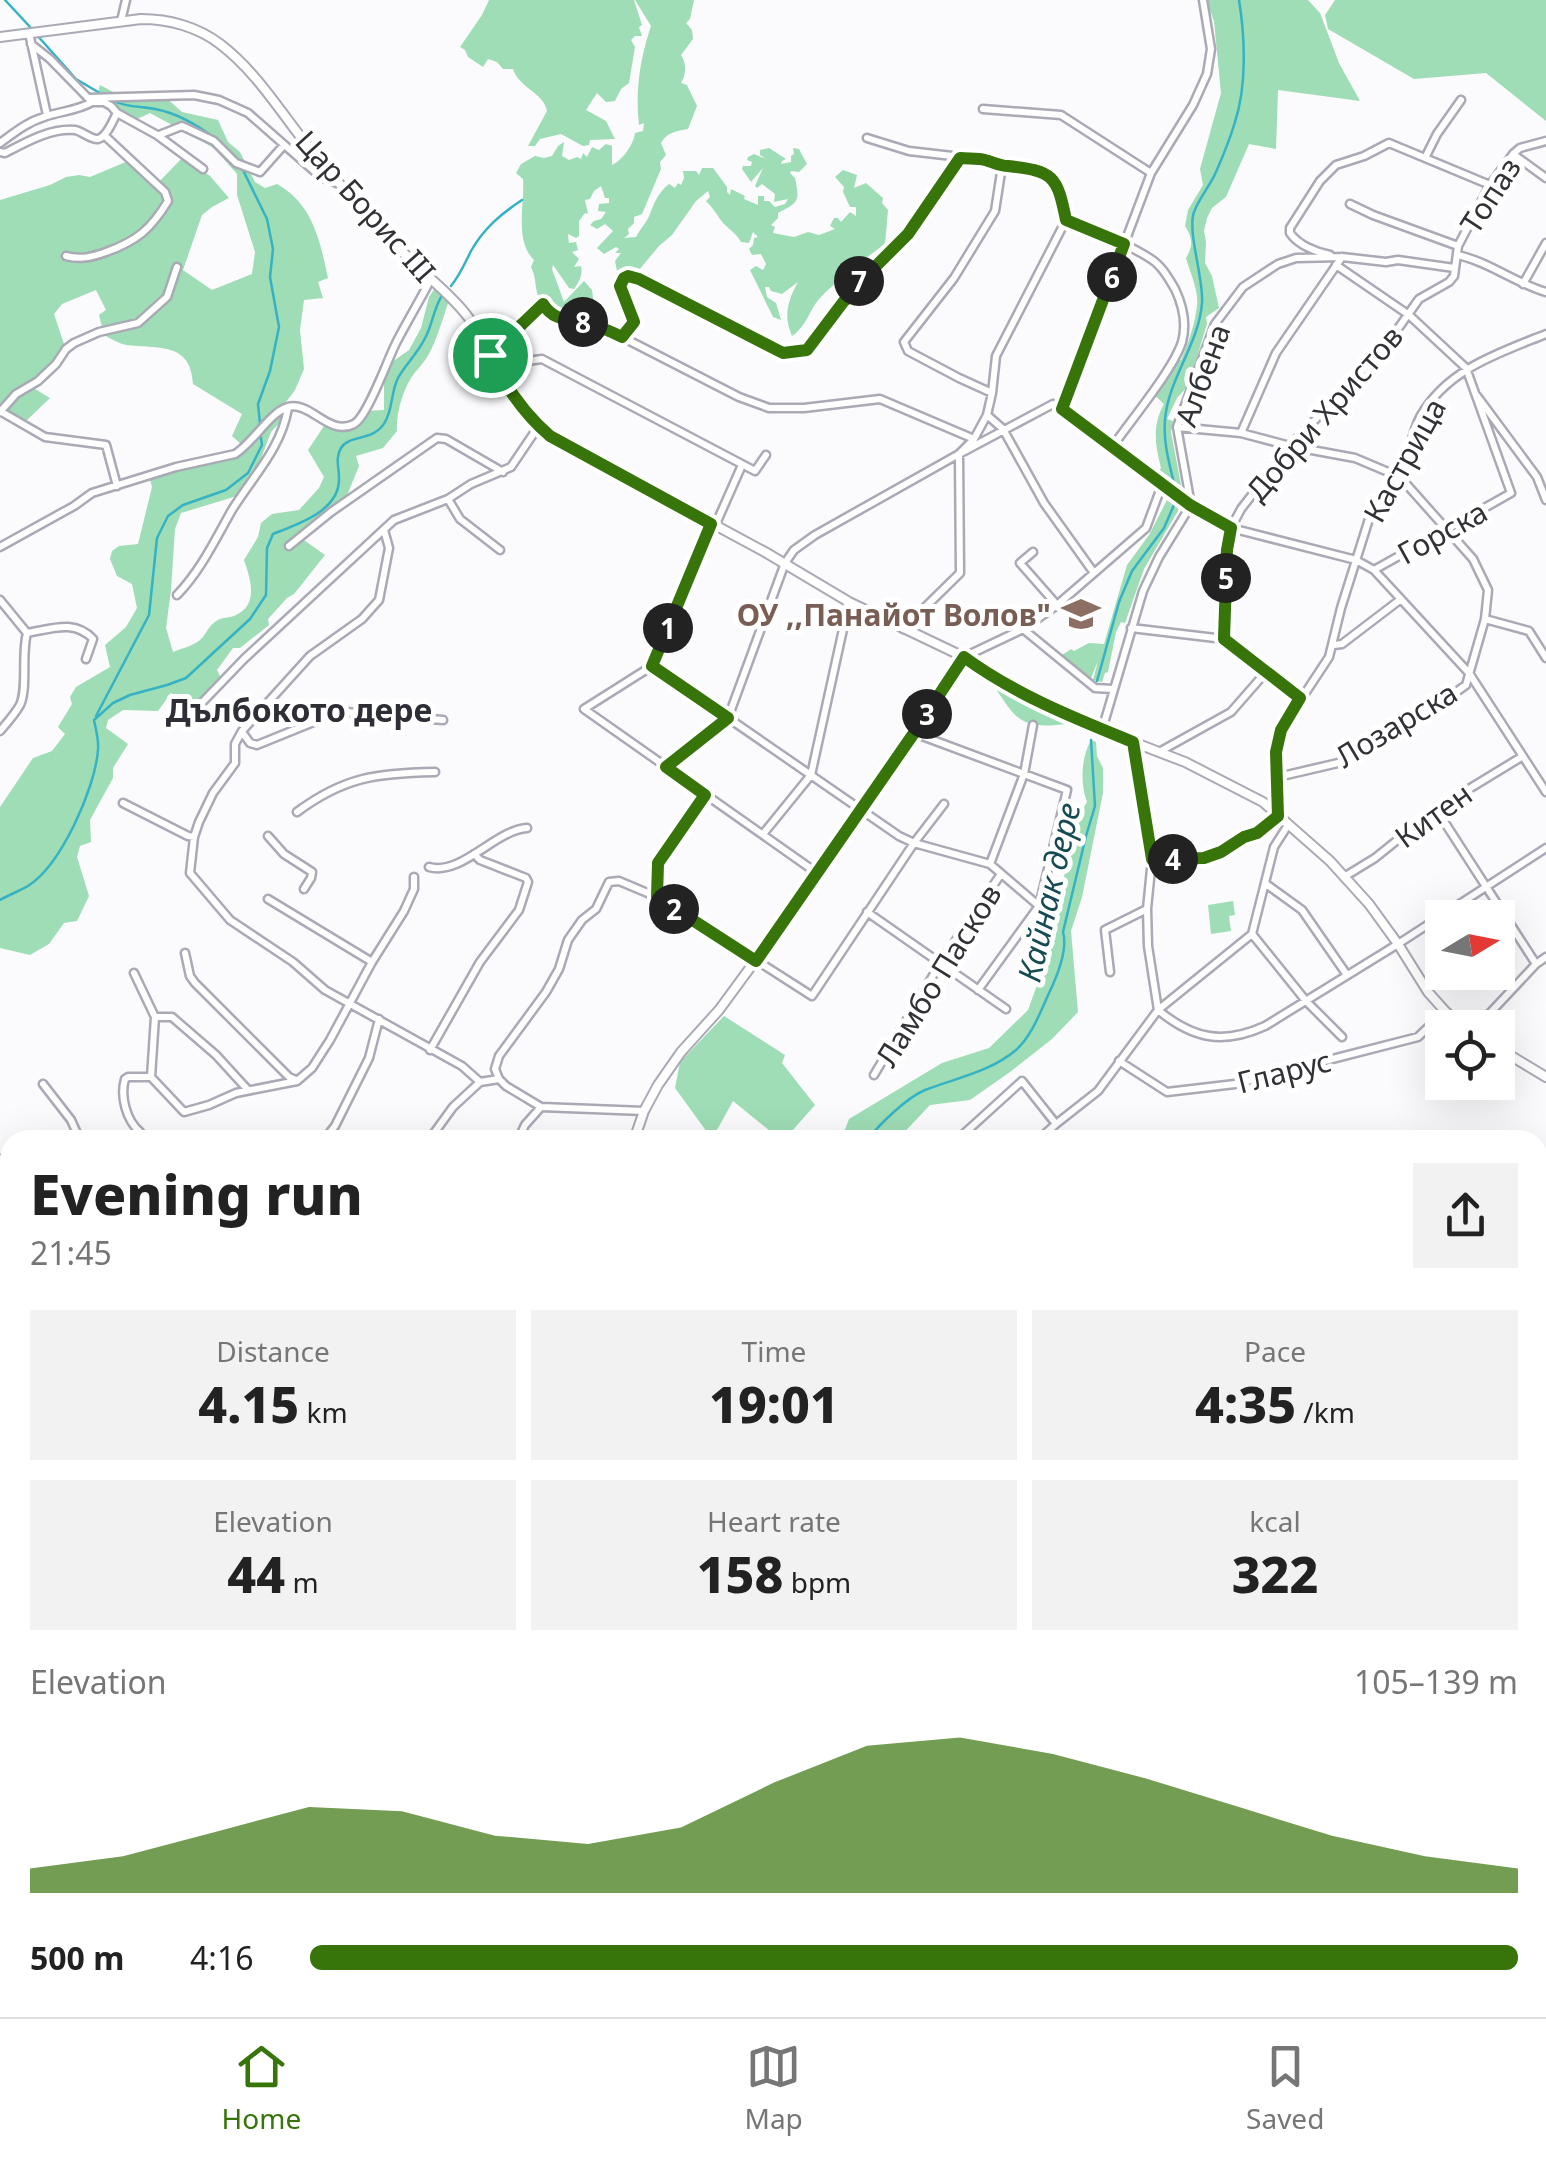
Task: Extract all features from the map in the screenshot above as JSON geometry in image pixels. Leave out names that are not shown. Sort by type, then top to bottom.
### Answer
[{"type":"street","points":[[122,21],[126,0]]},
{"type":"street","points":[[1062,409],[1151,173],[1193,105],[1207,74],[1211,49],[1202,0]]},
{"type":"street","name":"Цар Борис III","points":[[0,37],[158,19],[194,29],[217,42],[258,82],[364,212],[453,298],[506,384],[538,427],[571,450],[785,563],[849,602],[964,657],[1040,703],[1186,762],[1263,802],[1370,904],[1444,1010]]},
{"type":"street","points":[[29,34],[47,115]]},
{"type":"street","points":[[31,44],[90,100],[104,102],[203,169]]},
{"type":"street","points":[[0,143],[28,123],[80,108],[90,100],[194,95],[219,100],[248,113],[320,177],[340,184]]},
{"type":"street","points":[[1425,158],[1461,100]]},
{"type":"street","points":[[983,109],[1062,115],[1151,173]]},
{"type":"street","points":[[0,152],[36,137],[76,130],[95,139],[104,135],[117,113]]},
{"type":"street","points":[[158,135],[182,126],[214,141],[239,165],[260,172],[284,145]]},
{"type":"street","points":[[66,256],[92,258],[132,242],[168,202],[165,192],[104,135]]},
{"type":"street","points":[[868,138],[909,151],[986,160],[1048,174],[1061,195],[1066,220],[996,356],[986,415],[974,439],[959,454],[960,573],[903,630]]},
{"type":"street","name":"Топаз","points":[[1454,268],[1458,250],[1490,185],[1520,148],[1546,141]]},
{"type":"street","points":[[1241,433],[1276,353],[1342,257],[1320,252],[1290,233],[1320,181],[1336,165],[1389,143],[1490,185]]},
{"type":"street","points":[[1513,154],[1546,178]]},
{"type":"street","points":[[622,337],[634,322],[620,286],[628,276],[783,353],[807,350],[852,295],[860,279],[908,234],[960,158]]},
{"type":"street","points":[[992,393],[905,347],[906,338],[954,278],[995,211],[1002,166]]},
{"type":"street","points":[[1350,204],[1546,292]]},
{"type":"street","points":[[1066,220],[1155,261],[1180,301],[1185,328],[1178,352],[1113,446]]},
{"type":"street","points":[[1523,284],[1546,244]]},
{"type":"street","name":"Албена","points":[[1190,505],[1177,426],[1215,324],[1243,287],[1278,264],[1296,258],[1398,260],[1454,268]]},
{"type":"street","points":[[1336,265],[1409,315],[1466,368],[1473,392],[1537,477],[1546,500]]},
{"type":"street","points":[[116,486],[106,445],[45,436],[0,411],[16,394],[38,381],[74,343],[99,332],[138,323],[167,297],[177,266]]},
{"type":"street","name":"Добри Христов","points":[[1224,639],[1227,550],[1231,528],[1241,509],[1290,446],[1385,347],[1412,306],[1449,282],[1454,268]]},
{"type":"street","points":[[0,547],[92,494],[176,467],[236,454],[288,407],[308,412],[326,424],[349,426],[357,422],[432,279]]},
{"type":"street","points":[[490,355],[543,304],[558,319],[586,322],[622,337],[739,397],[769,408],[880,399],[974,439]]},
{"type":"street","name":"Кастрица","points":[[1278,816],[1276,752],[1281,730],[1322,670],[1334,645],[1341,608],[1372,511],[1400,477],[1420,418],[1466,368],[1546,334]]},
{"type":"street","points":[[1532,339],[1546,344]]},
{"type":"street","points":[[506,384],[527,361],[542,359],[755,471],[766,456]]},
{"type":"street","name":"Горска","points":[[1374,570],[1511,494],[1473,392]]},
{"type":"street","points":[[666,767],[728,718],[785,563],[794,550],[815,534],[1052,404],[1190,505],[1231,528],[1356,560],[1374,570],[1469,673],[1546,792]]},
{"type":"street","points":[[177,595],[197,572],[270,456],[286,424],[288,407]]},
{"type":"street","points":[[986,415],[1003,429],[1044,504],[1094,572]]},
{"type":"street","points":[[1177,426],[1241,433],[1355,458],[1400,477]]},
{"type":"street","points":[[192,713],[244,659],[394,520],[511,468],[538,427]]},
{"type":"street","points":[[289,546],[437,438],[503,472]]},
{"type":"street","points":[[744,466],[713,525],[652,666],[584,709],[818,873]]},
{"type":"street","name":"Лозарска","points":[[1278,778],[1338,763],[1432,710],[1466,685],[1485,619],[1488,590],[1473,559],[1400,477]]},
{"type":"street","points":[[637,1130],[658,1085],[756,961],[964,657],[1023,630],[1146,528],[1162,485]]},
{"type":"street","points":[[448,498],[460,519],[500,550]]},
{"type":"street","points":[[1102,730],[1143,590],[1190,505]]},
{"type":"street","points":[[384,530],[389,548],[378,600],[362,619],[310,656],[242,732],[236,744],[235,763],[213,793],[194,837],[190,873],[230,920],[293,962],[325,990],[462,1066],[480,1082]]},
{"type":"street","points":[[1033,552],[1020,563],[1057,604]]},
{"type":"street","name":"Кастрица","points":[[1334,645],[1342,644],[1401,599]]},
{"type":"street","points":[[0,600],[27,633],[20,705],[0,731]]},
{"type":"street","points":[[763,834],[811,775],[849,602]]},
{"type":"street","points":[[1485,619],[1529,631],[1546,658]]},
{"type":"street","points":[[27,633],[67,626],[82,630],[94,638],[86,659]]},
{"type":"street","points":[[1131,628],[1224,639],[1300,698]]},
{"type":"street","points":[[1023,630],[1094,688],[1113,690]]},
{"type":"street","points":[[652,666],[898,836],[990,864],[1039,906]]},
{"type":"street","points":[[1159,752],[1231,712],[1266,672]]},
{"type":"street","points":[[242,732],[257,745],[346,712],[442,720]]},
{"type":"street","name":"Ламбо Пасков","points":[[990,864],[1024,774],[1033,726]]},
{"type":"street","points":[[914,733],[1066,790],[1039,906],[978,990]]},
{"type":"street","points":[[1133,742],[1152,859],[1148,946],[1158,1010],[1173,1022],[1204,1036],[1232,1038],[1265,1026],[1546,848]]},
{"type":"street","name":"Китен","points":[[1344,876],[1375,858],[1436,809],[1523,756]]},
{"type":"street","points":[[297,812],[320,794],[353,780],[435,772]]},
{"type":"street","points":[[657,897],[658,863],[705,795]]},
{"type":"street","points":[[123,803],[194,837]]},
{"type":"street","points":[[644,1111],[541,1107],[506,1086],[495,1069],[499,1056],[546,992],[559,969],[568,940],[582,920],[596,909],[606,886],[613,880],[619,881],[657,897],[812,996],[944,804]]},
{"type":"street","points":[[1436,809],[1536,964]]},
{"type":"street","points":[[1152,859],[1204,858],[1257,833],[1278,816]]},
{"type":"street","points":[[1049,1130],[1098,1091],[1158,1010],[1252,934],[1274,847],[1288,825]]},
{"type":"street","points":[[432,868],[447,868],[512,830],[526,828]]},
{"type":"street","points":[[268,836],[284,854],[312,872],[304,890]]},
{"type":"street","points":[[430,1050],[480,962],[519,910],[528,882],[474,854]]},
{"type":"street","name":"Ламбо Пасков","points":[[874,1075],[941,962],[1001,874]]},
{"type":"street","points":[[138,1130],[129,1120],[123,1082],[128,1077],[150,1077],[184,1112],[248,1090],[297,1081],[312,1068],[404,911],[414,889],[414,876]]},
{"type":"street","points":[[1266,884],[1302,910],[1347,975]]},
{"type":"street","points":[[268,899],[372,962]]},
{"type":"street","points":[[1110,972],[1104,930],[1147,910]]},
{"type":"street","points":[[867,912],[1006,1010]]},
{"type":"street","points":[[1252,934],[1306,1001],[1342,1037]]},
{"type":"street","points":[[185,953],[195,983],[297,1081]]},
{"type":"street","points":[[1493,1010],[1546,957]]},
{"type":"street","points":[[134,972],[156,1017],[150,1077]]},
{"type":"street","points":[[156,1017],[172,1018],[216,1055],[248,1090]]},
{"type":"street","points":[[332,1130],[369,1058],[379,1019]]},
{"type":"street","name":"Гларус","points":[[1119,1062],[1167,1092],[1235,1084],[1418,1037],[1425,1030]]},
{"type":"street","points":[[1515,1059],[1546,1077]]},
{"type":"street","points":[[437,1130],[453,1106],[480,1082],[499,1078]]},
{"type":"street","points":[[968,1130],[1022,1082],[1056,1124]]},
{"type":"street","points":[[43,1084],[76,1130]]},
{"type":"street","points":[[522,1130],[541,1107]]},
{"type":"green space","points":[[489,0],[634,0],[642,36],[631,40],[635,47],[629,83],[615,101],[606,102],[597,93],[586,110],[606,121],[615,139],[590,140],[589,145],[583,146],[561,134],[528,146],[547,111],[545,105],[513,69],[503,69],[488,59],[483,67],[460,47]]},
{"type":"green space","points":[[635,0],[694,0],[686,23],[693,39],[681,55],[685,69],[681,83],[687,85],[697,106],[688,129],[663,139],[666,155],[660,162],[661,169],[642,214],[634,217],[624,238],[636,237],[662,191],[669,184],[675,188],[678,183],[681,185],[683,171],[696,171],[699,175],[702,168],[713,168],[730,195],[731,189],[758,205],[758,196],[764,196],[764,201],[775,207],[785,204],[788,199],[774,202],[775,194],[762,184],[755,186],[763,168],[751,182],[742,169],[751,166],[752,162],[747,160],[754,154],[766,159],[760,150],[769,148],[786,159],[781,164],[791,162],[793,148],[799,149],[807,164],[799,172],[790,173],[795,178],[797,197],[778,213],[771,225],[775,227],[773,233],[794,237],[808,232],[819,235],[835,229],[830,226],[834,218],[841,222],[850,212],[856,216],[856,207],[850,207],[844,187],[835,177],[843,170],[857,175],[854,188],[866,183],[883,198],[888,210],[885,244],[828,290],[792,336],[788,308],[798,282],[782,294],[765,287],[781,320],[773,317],[750,270],[756,266],[763,270],[766,264],[761,254],[752,255],[749,249],[758,237],[753,232],[749,243],[741,242],[706,201],[710,197],[708,191],[629,282],[622,284],[615,275],[615,261],[621,253],[615,253],[619,249],[604,254],[597,248],[613,231],[605,224],[597,229],[590,225],[606,212],[598,211],[599,204],[609,203],[601,186],[585,200],[588,214],[579,221],[579,236],[568,234],[569,243],[576,242],[578,250],[572,252],[579,259],[574,267],[581,266],[574,289],[569,288],[553,265],[552,269],[564,302],[584,281],[592,290],[594,305],[590,314],[611,324],[606,327],[590,319],[560,317],[545,298],[540,300],[531,267],[534,260],[522,232],[523,179],[516,173],[521,164],[535,156],[552,156],[564,142],[562,156],[569,160],[581,159],[583,153],[587,157],[592,147],[599,150],[606,144],[612,146],[612,165],[627,152],[635,133],[643,131],[644,123],[639,125],[638,87],[651,26]]},
{"type":"green space","points":[[1206,0],[1308,0],[1320,13],[1339,63],[1360,101],[1278,90],[1276,149],[1249,144],[1226,197],[1212,208],[1207,218],[1205,263],[1219,308],[1206,317],[1188,386],[1167,419],[1173,421],[1171,432],[1181,485],[1175,488],[1154,477],[1161,468],[1156,435],[1164,404],[1152,393],[1176,359],[1181,360],[1197,306],[1186,258],[1191,238],[1185,226],[1188,210],[1203,185],[1200,169],[1221,93],[1214,21]]},
{"type":"green space","points":[[1335,0],[1546,0],[1546,121],[1486,73],[1414,79],[1328,29],[1325,15]]},
{"type":"green space","points":[[100,85],[117,94],[164,96],[182,112],[218,120],[255,182],[265,188],[277,184],[289,192],[313,225],[328,278],[318,282],[323,298],[304,300],[300,330],[304,369],[286,402],[268,415],[243,446],[232,436],[242,414],[193,384],[191,370],[179,354],[126,345],[104,335],[99,315],[106,310],[96,290],[62,304],[54,314],[64,344],[30,386],[50,398],[23,424],[0,414],[0,200],[66,177],[90,177],[128,161],[156,185],[183,157],[210,176],[229,198],[202,215],[183,270],[212,290],[252,274],[255,252],[237,195],[237,174],[214,148],[150,113],[133,121],[96,99]]},
{"type":"green space","points":[[435,288],[449,300],[430,352],[405,390],[397,431],[383,448],[356,456],[359,466],[344,503],[301,538],[325,555],[268,619],[269,625],[240,648],[233,648],[217,670],[221,678],[194,707],[171,693],[158,711],[123,710],[108,720],[106,728],[128,744],[90,820],[91,842],[80,846],[77,857],[89,896],[77,921],[64,923],[49,944],[30,955],[0,948],[0,807],[33,758],[52,751],[65,734],[58,727],[72,704],[70,697],[76,687],[110,667],[105,645],[126,627],[137,608],[132,584],[117,576],[110,559],[119,546],[138,544],[152,487],[149,476],[236,454],[283,409],[284,418],[271,432],[260,461],[237,496],[181,513],[175,529],[166,628],[173,652],[196,643],[215,622],[242,612],[247,606],[251,584],[244,560],[258,537],[261,523],[272,514],[299,510],[319,488],[324,477],[308,450],[326,423],[349,426],[365,411],[384,410],[384,383],[392,362],[409,350]]},
{"type":"green space","points":[[1169,496],[1179,502],[1178,511],[1144,569],[1125,623],[1121,622],[1116,632],[1108,672],[1102,682],[1093,680],[1098,661],[1087,680],[1059,657],[1089,643],[1104,644],[1127,565],[1149,535]]},
{"type":"green space","points":[[984,671],[1081,722],[1043,725],[1021,719]]},
{"type":"green space","points":[[1091,740],[1096,742],[1103,768],[1103,793],[1082,897],[1071,931],[1078,1012],[1052,1039],[970,1100],[930,1105],[906,1130],[845,1130],[849,1119],[942,1063],[989,1048],[1028,1010],[1056,933],[1059,899],[1077,819],[1087,802],[1083,787],[1085,754]]},
{"type":"green space","points":[[1233,901],[1231,931],[1211,934],[1208,905]]},
{"type":"green space","points":[[724,1016],[785,1055],[782,1063],[815,1105],[793,1130],[769,1130],[733,1101],[717,1130],[705,1130],[675,1088],[680,1062]]},
{"type":"waterway","points":[[5,0],[31,28]]},
{"type":"waterway","name":"Кайнак дере","points":[[1175,488],[1165,420],[1172,390],[1200,318],[1201,281],[1194,212],[1224,154],[1242,93],[1244,45],[1239,0]]},
{"type":"waterway","points":[[36,34],[76,79],[103,95]]},
{"type":"waterway","points":[[114,101],[171,114],[217,140]]},
{"type":"waterway","points":[[242,168],[267,219],[273,249],[270,277],[279,327],[258,404],[260,424]]},
{"type":"waterway","points":[[451,286],[482,235],[522,200]]},
{"type":"waterway","points":[[0,900],[40,876],[74,825],[95,766],[98,742],[94,720],[113,703],[130,695],[186,678],[250,619],[266,595],[267,548],[273,534],[316,515],[333,499],[341,448],[375,433],[385,422],[398,378],[427,335],[441,297]]},
{"type":"waterway","points":[[96,716],[149,615],[157,538],[168,516],[183,505],[226,490],[248,473],[262,445],[260,432]]},
{"type":"waterway","name":"Кайнак дере","points":[[1097,681],[1132,571],[1164,528],[1174,505]]},
{"type":"waterway","name":"Кайнак дере","points":[[876,1130],[925,1090],[995,1064],[1016,1050],[1031,1030],[1061,962],[1063,932],[1095,806],[1091,740]]},
{"type":"place","name":"ОУ ,,Панайот Волов\"","points":[[1081,614]]},
{"type":"district","name":"Дълбокото дере","points":[[299,709]]},
{"type":"route","points":[[960,158],[1027,167],[1048,174],[1061,195],[1066,220],[1124,244],[1062,409],[1190,505],[1231,528],[1224,639],[1300,698],[1281,730],[1276,752],[1278,816],[1257,833],[1204,858],[1152,859],[1133,742],[1040,703],[964,657],[756,961],[657,897],[658,863],[705,795],[666,767],[728,718],[652,666],[711,524],[571,450],[538,427],[515,398],[490,355],[543,304],[558,319],[586,322],[622,337],[634,322],[620,286],[628,276],[783,353],[798,353],[807,350],[852,295],[860,279],[908,234],[960,158]]}]
